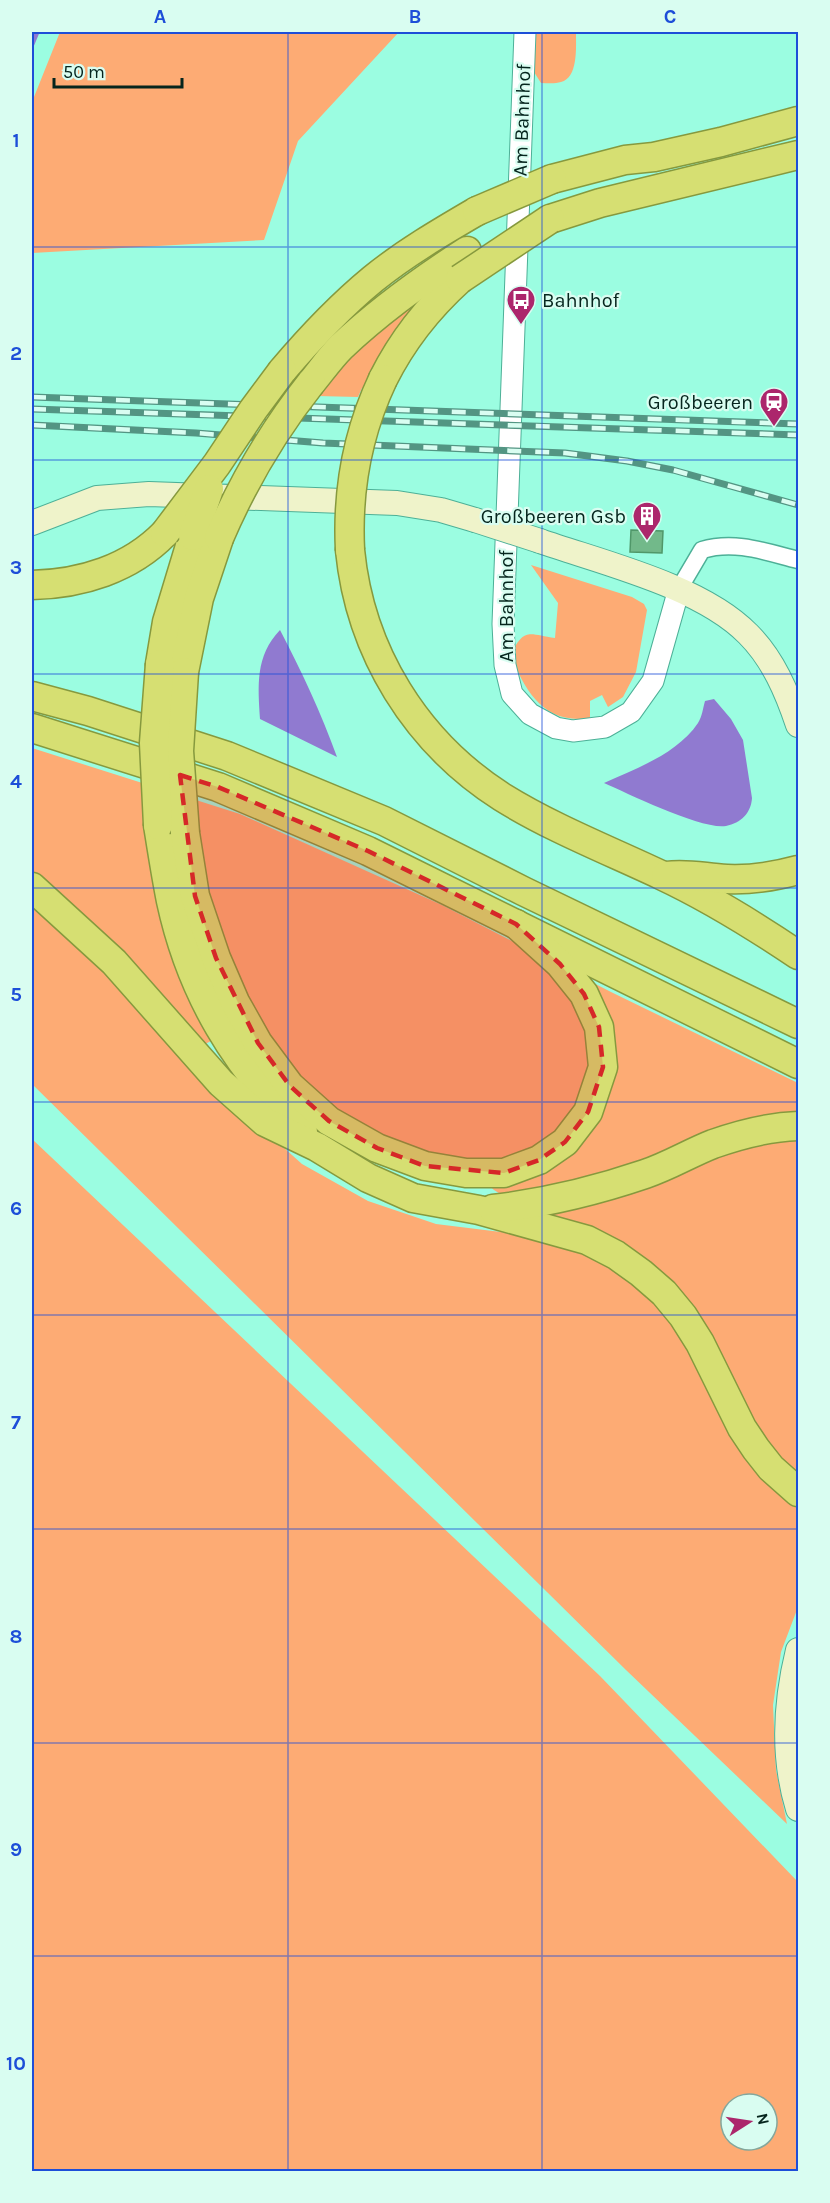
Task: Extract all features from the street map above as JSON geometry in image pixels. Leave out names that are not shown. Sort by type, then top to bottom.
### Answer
[{"type":"highway","points":[[32,585],[67,582],[107,571],[135,557],[165,533],[217,465],[282,371],[318,329],[373,279],[434,236],[477,211],[552,179],[625,160],[654,157],[721,142],[798,122]]},
{"type":"highway","points":[[516,924],[560,964],[584,994],[599,1027],[603,1067],[588,1112],[565,1142],[539,1160],[504,1173],[466,1173],[425,1166],[377,1148],[329,1121],[290,1086],[258,1043],[235,1002],[216,958],[195,896],[185,833],[167,622],[206,537],[241,491],[266,446],[311,383],[339,349],[381,311],[418,283],[467,251],[525,223],[550,219],[609,200],[798,155]]},
{"type":"highway","points":[[550,219],[460,279],[417,324],[393,359],[365,422],[356,459],[350,497],[350,550],[356,592],[377,654],[396,690],[431,738],[453,760],[502,797],[588,842],[663,876],[763,931],[798,955]]},
{"type":"highway","points":[[206,537],[217,465]]},
{"type":"highway","points":[[172,668],[154,743],[158,825],[171,902],[188,962],[210,1012],[238,1060],[276,1106],[317,1146]]},
{"type":"highway","points":[[32,696],[88,711],[227,756],[373,817],[798,1024]]},
{"type":"highway","points":[[32,728],[218,786],[368,851],[798,1064]]},
{"type":"highway","points":[[663,876],[684,873],[726,879],[798,870]]},
{"type":"highway","points":[[32,887],[114,962],[221,1083],[265,1122],[317,1146],[369,1178],[413,1198],[479,1210],[587,1240],[616,1255],[657,1286],[683,1316],[700,1343],[742,1428],[756,1449],[771,1468],[798,1491]]},
{"type":"highway","points":[[479,1210],[567,1198],[647,1173],[712,1145],[745,1134],[798,1126]]},
{"type":"main road","points":[[32,523],[97,498],[149,494],[397,503],[441,510],[679,589],[726,616],[748,634],[775,670],[798,725]]},
{"type":"main road","points":[[798,1650],[788,1705],[787,1731],[791,1783],[798,1809]]},
{"type":"street","name":"Am Bahnhof","points":[[525,32],[503,624],[505,665],[512,694],[531,714],[556,728],[573,731],[605,727],[631,712],[653,681],[679,589],[702,550],[718,545],[742,546],[798,560]]},
{"type":"highlighted area","points":[[180,775],[218,787],[368,851],[516,924],[560,964],[584,994],[599,1027],[603,1067],[588,1112],[565,1142],[539,1160],[504,1173],[425,1166],[377,1148],[329,1121],[290,1086],[258,1043],[216,958],[195,896]]},
{"type":"shaded area","points":[[60,32],[399,32],[298,141],[264,240],[32,253],[32,102]]},
{"type":"shaded area","points":[[535,32],[574,32],[576,34],[575,62],[571,75],[567,79],[556,83],[541,83],[534,72]]},
{"type":"shaded area","points":[[448,272],[368,388],[362,388],[358,397],[317,396],[344,359]]},
{"type":"shaded area","points":[[531,565],[632,597],[644,604],[647,610],[636,672],[623,697],[608,707],[602,695],[590,701],[590,718],[574,719],[549,711],[530,693],[511,655],[524,636],[534,634],[555,638],[558,603]]},
{"type":"shaded area","points":[[280,630],[311,693],[337,757],[260,719],[259,683],[262,661],[266,650]]},
{"type":"shaded area","points":[[714,699],[731,719],[743,740],[752,798],[750,808],[741,820],[726,826],[700,823],[604,783],[668,752],[698,723],[705,701]]},
{"type":"shaded area","points":[[32,748],[240,814],[442,905],[611,992],[798,1083],[798,1477],[758,1434],[698,1318],[494,1190],[464,1163],[378,1139],[312,1091],[254,1020],[205,1044],[32,878]]},
{"type":"shaded area","points":[[32,902],[98,960],[236,1105],[302,1164],[368,1201],[436,1224],[509,1233],[580,1247],[637,1284],[671,1320],[798,1506],[798,1607],[781,1652],[773,1705],[776,1770],[787,1824],[626,1670],[32,1084]]},
{"type":"shaded area","points":[[32,1139],[600,1676],[798,1882],[798,2171],[32,2171]]},
{"type":"building","name":"Großbeeren Gsb","points":[[631,530],[663,531],[662,553],[630,552]]},
{"type":"waterway","points":[[32,44],[37,32]]},
{"type":"railway","points":[[32,397],[798,424]]},
{"type":"railway","points":[[32,409],[798,435]]},
{"type":"railway","points":[[32,425],[196,433],[323,443],[565,453],[673,470],[798,505]]},
{"type":"place","name":"Bahnhof","points":[[521,326]]},
{"type":"place","name":"Großbeeren","points":[[774,428]]},
{"type":"place","name":"Großbeeren Gsb","points":[[647,542]]}]
